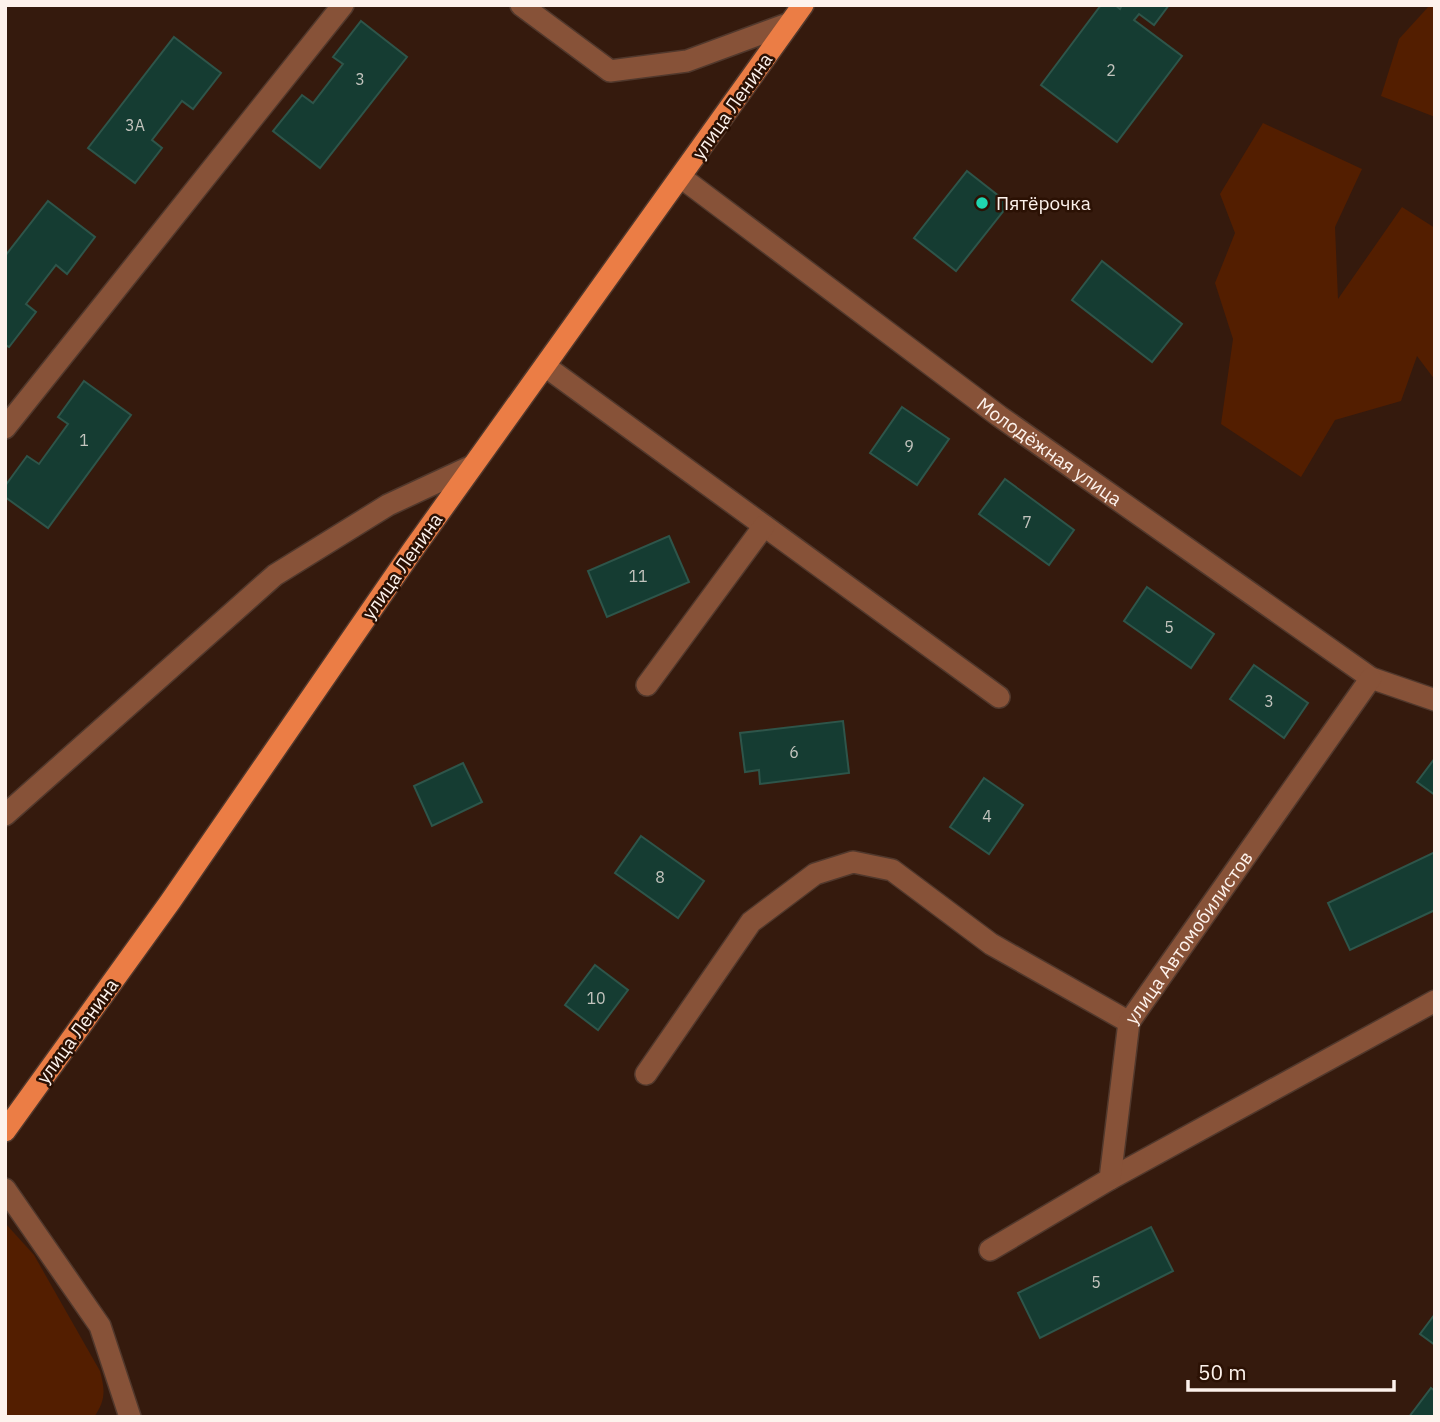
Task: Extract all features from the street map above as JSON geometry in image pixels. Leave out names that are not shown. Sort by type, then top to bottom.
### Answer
[{"type":"main road","name":"улица Ленина","points":[[5,1131],[472,467],[682,178],[803,5]]},
{"type":"street","points":[[5,428],[344,5]]},
{"type":"street","points":[[522,5],[611,71],[687,61],[790,23]]},
{"type":"street","name":"Молодёжная улица","points":[[682,178],[999,416],[1371,678],[1435,699]]},
{"type":"street","points":[[545,366],[999,697]]},
{"type":"street","points":[[5,815],[275,575],[388,505],[472,467]]},
{"type":"street","points":[[647,685],[764,526]]},
{"type":"street","name":"улица Автомобилистов","points":[[1110,1179],[1129,1022],[1371,678]]},
{"type":"street","points":[[646,1074],[751,922],[816,874],[853,862],[892,870],[991,944],[1129,1022]]},
{"type":"street","points":[[990,1250],[1110,1179],[1435,1000]]},
{"type":"street","points":[[5,1189],[100,1326],[130,1417]]},
{"type":"shaded area","points":[[1430,5],[1435,5],[1435,117],[1381,96],[1399,39]]},
{"type":"shaded area","points":[[1263,123],[1362,169],[1335,227],[1338,299],[1402,207],[1435,228],[1435,380],[1417,356],[1401,401],[1335,420],[1301,477],[1221,424],[1233,339],[1215,283],[1235,233],[1220,194]]},
{"type":"shaded area","points":[[5,1223],[34,1255],[100,1371],[103,1395],[94,1417],[5,1417]]},
{"type":"building","points":[[1101,5],[1115,5],[1120,9],[1122,5],[1169,5],[1154,25],[1139,14],[1134,20],[1182,56],[1117,142],[1041,85]]},
{"type":"building","points":[[361,21],[407,57],[320,168],[273,131],[302,95],[313,103],[343,64],[333,57]]},
{"type":"building","points":[[174,37],[221,73],[193,109],[182,101],[152,140],[162,148],[135,183],[88,148]]},
{"type":"building","points":[[967,171],[1009,204],[956,271],[914,238]]},
{"type":"building","points":[[48,201],[95,237],[67,274],[56,265],[26,304],[36,312],[9,347],[5,345],[5,256]]},
{"type":"building","points":[[1102,261],[1182,324],[1152,362],[1072,300]]},
{"type":"building","points":[[84,381],[131,415],[48,528],[5,497],[5,486],[27,456],[39,464],[68,424],[58,417]]},
{"type":"building","points":[[902,407],[949,439],[917,485],[870,453]]},
{"type":"building","points":[[1005,479],[1074,530],[1049,565],[979,514]]},
{"type":"building","points":[[669,536],[689,582],[607,617],[588,571]]},
{"type":"building","points":[[1147,587],[1214,634],[1191,668],[1124,621]]},
{"type":"building","points":[[1254,665],[1308,703],[1284,738],[1230,699]]},
{"type":"building","points":[[843,721],[849,773],[760,784],[759,770],[745,772],[740,733]]},
{"type":"building","points":[[1435,758],[1435,795],[1417,782]]},
{"type":"building","points":[[463,763],[482,802],[432,826],[414,786]]},
{"type":"building","points":[[984,778],[1023,805],[989,854],[950,827]]},
{"type":"building","points":[[641,836],[704,881],[678,918],[615,873]]},
{"type":"building","points":[[1435,852],[1435,910],[1350,950],[1328,903]]},
{"type":"building","points":[[595,965],[628,990],[598,1030],[565,1005]]},
{"type":"building","points":[[1151,1227],[1173,1271],[1040,1338],[1018,1293]]},
{"type":"building","points":[[1435,1314],[1435,1345],[1420,1334]]},
{"type":"building","points":[[1431,1388],[1435,1391],[1435,1417],[1409,1417]]},
{"type":"place","name":"Пятёрочка","points":[[982,203]]}]
